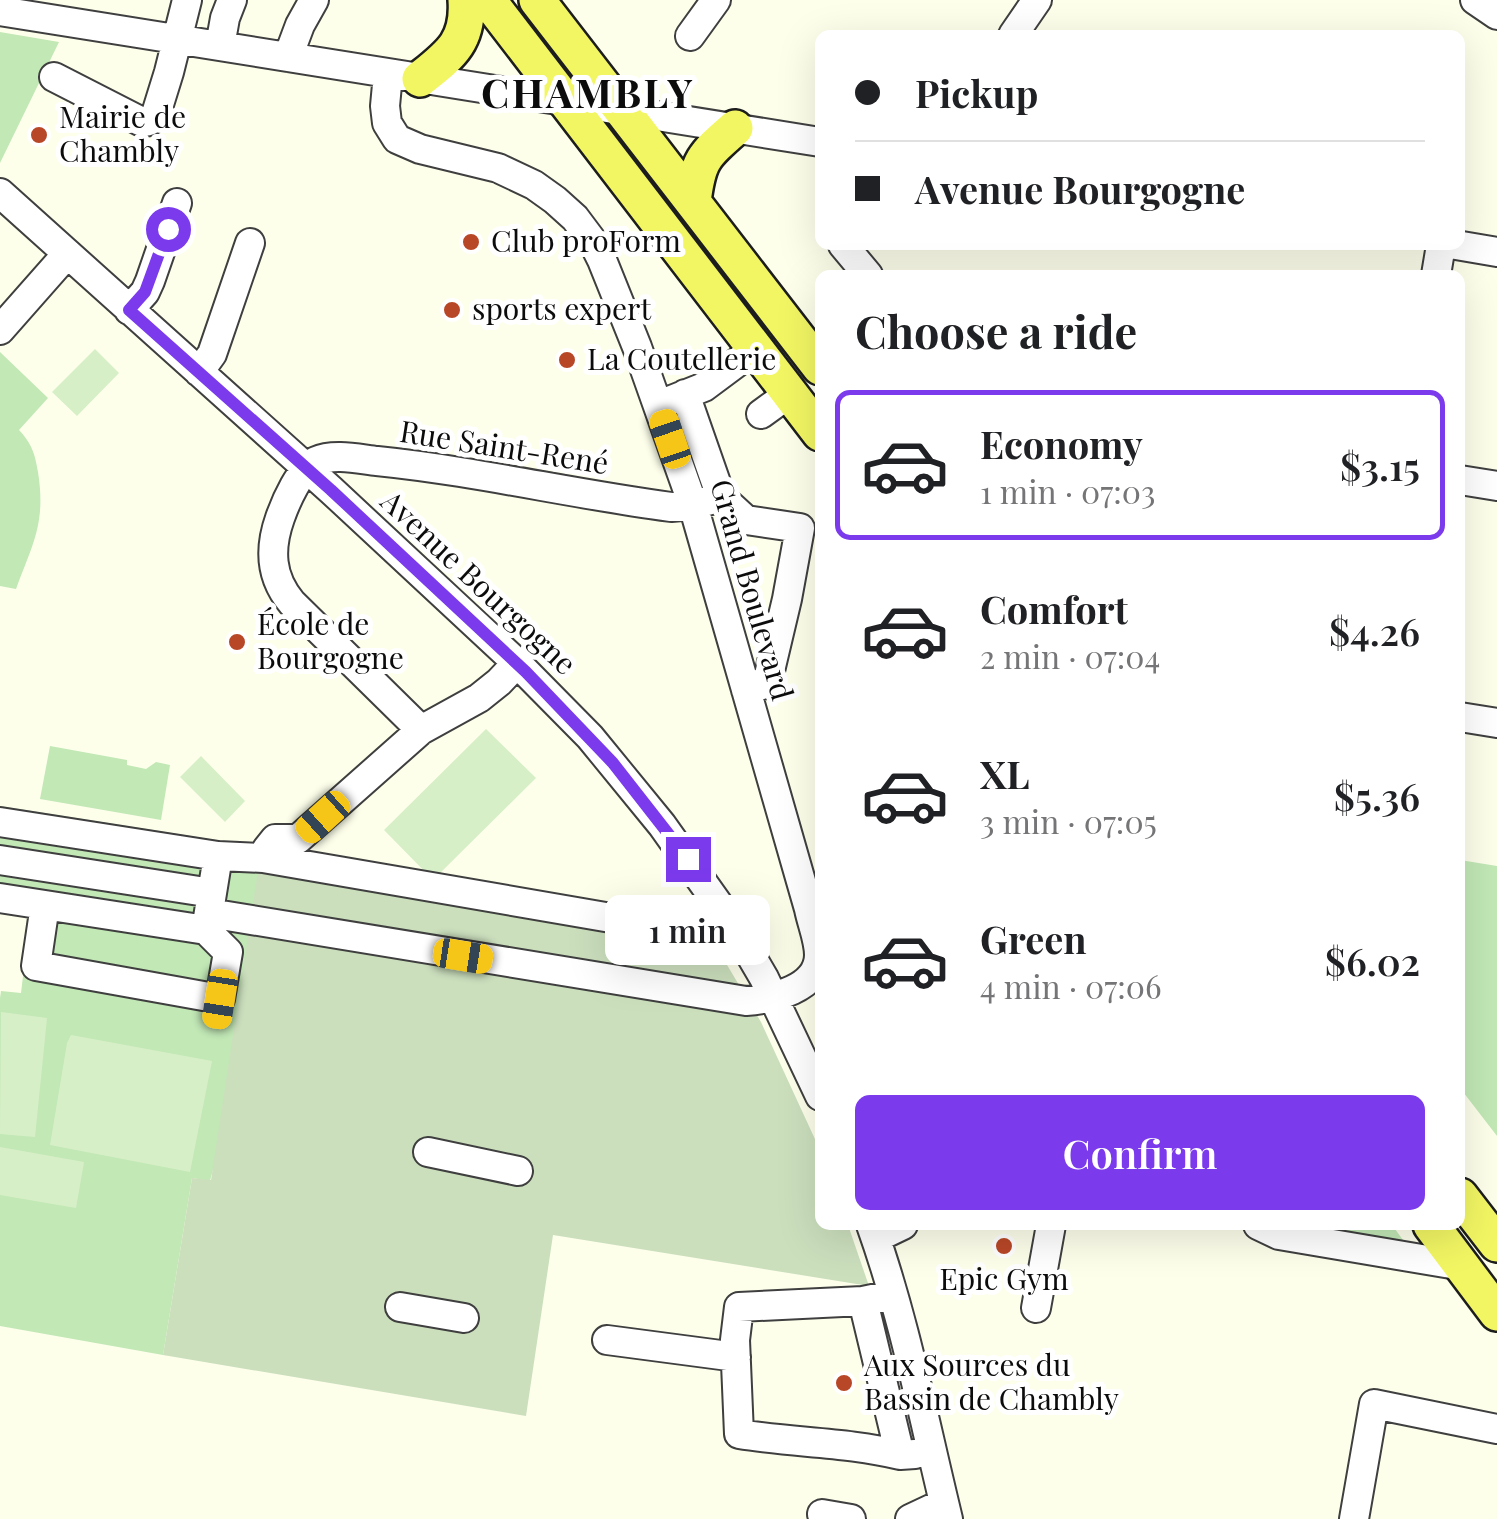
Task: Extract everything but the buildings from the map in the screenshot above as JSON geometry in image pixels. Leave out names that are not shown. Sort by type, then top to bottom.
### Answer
[{"type":"main road","points":[[404,76],[453,50],[465,27],[466,0]]},
{"type":"main road","points":[[488,0],[815,426]]},
{"type":"main road","points":[[537,0],[815,361]]},
{"type":"main road","points":[[693,202],[699,165],[735,128]]},
{"type":"main road","points":[[1465,1202],[1497,1244]]},
{"type":"main road","points":[[1435,1230],[1497,1312]]},
{"type":"street","points":[[54,77],[140,121],[150,121],[156,114],[186,0]]},
{"type":"street","points":[[220,46],[224,18],[232,0]]},
{"type":"street","points":[[288,57],[314,0]]},
{"type":"street","points":[[690,36],[716,0]]},
{"type":"street","points":[[1016,30],[1037,0]]},
{"type":"street","points":[[1475,0],[1497,15]]},
{"type":"street","points":[[0,11],[36,8],[107,14],[176,39],[815,141]]},
{"type":"street","name":"Grand Boulevard","points":[[404,76],[386,117],[397,138],[413,147],[486,164],[520,178],[555,200],[593,242],[614,285],[693,505],[746,690],[808,861],[815,920]]},
{"type":"street","name":"Avenue Bourgogne","points":[[0,194],[307,468],[517,663],[590,737],[680,848],[733,924],[815,1077]]},
{"type":"street","points":[[129,310],[145,292],[178,203]]},
{"type":"street","points":[[200,372],[212,354],[250,244]]},
{"type":"street","points":[[1465,247],[1497,252]]},
{"type":"street","points":[[848,250],[864,270]]},
{"type":"street","points":[[0,330],[67,254]]},
{"type":"street","points":[[658,406],[704,386],[755,349]]},
{"type":"street","points":[[761,414],[790,393]]},
{"type":"street","points":[[686,394],[721,497],[746,520],[810,530],[769,675],[762,685],[746,690]]},
{"type":"street","name":"Rue Saint-René","points":[[307,468],[318,460],[352,458],[441,468],[661,506],[693,505],[721,497]]},
{"type":"street","points":[[307,468],[284,506],[274,538],[272,561],[278,582],[292,603],[421,730]]},
{"type":"street","points":[[1465,481],[1497,486]]},
{"type":"street","points":[[263,858],[275,839],[298,839],[421,730],[479,698],[517,663]]},
{"type":"street","points":[[1465,718],[1497,723]]},
{"type":"street","points":[[0,822],[218,856],[263,858],[704,934],[733,924]]},
{"type":"street","points":[[45,905],[36,966],[217,1013],[228,952],[209,912],[218,856]]},
{"type":"street","points":[[0,860],[209,912],[732,1000],[774,998]]},
{"type":"street","points":[[0,898],[45,905],[209,912]]},
{"type":"street","name":"Grand Boulevard","points":[[774,998],[807,980],[815,970]]},
{"type":"street","points":[[428,1152],[518,1171]]},
{"type":"street","points":[[1036,1308],[1050,1230]]},
{"type":"street","points":[[1268,1230],[1462,1266]]},
{"type":"street","points":[[874,1232],[946,1511],[910,1519]]},
{"type":"street","points":[[893,1295],[864,1301],[738,1306],[735,1340],[739,1434],[900,1455],[932,1451]]},
{"type":"street","points":[[864,1301],[900,1455]]},
{"type":"street","points":[[400,1307],[464,1318]]},
{"type":"street","points":[[607,1340],[736,1357]]},
{"type":"street","points":[[1354,1519],[1374,1404],[1497,1429]]},
{"type":"street","points":[[822,1514],[851,1519]]},
{"type":"green space","points":[[0,32],[59,42],[0,163]]},
{"type":"green space","points":[[95,349],[119,373],[77,416],[52,392]]},
{"type":"green space","points":[[0,352],[48,398],[19,430],[34,454],[40,505],[36,532],[16,589],[0,586]]},
{"type":"green space","points":[[486,729],[536,778],[433,880],[384,830]]},
{"type":"green space","points":[[50,746],[127,760],[127,765],[146,769],[156,762],[170,765],[161,820],[40,799]]},
{"type":"green space","points":[[201,756],[245,801],[225,822],[180,777]]},
{"type":"green space","points":[[0,806],[229,842],[294,857],[210,1181],[192,1178],[163,1355],[0,1326],[0,998],[1,991],[21,993],[30,917],[0,912]]},
{"type":"green space","points":[[1465,861],[1497,866],[1497,1136],[1465,1094]]},
{"type":"green space","points":[[259,864],[714,943],[761,1022],[815,1139],[815,1230],[850,1230],[869,1286],[553,1235],[526,1416],[163,1355],[192,1178],[211,1180]]},
{"type":"green space","points":[[1,1012],[47,1018],[35,1137],[0,1134]]},
{"type":"green space","points":[[71,1035],[212,1061],[190,1172],[50,1145]]},
{"type":"green space","points":[[0,1147],[84,1162],[76,1208],[0,1195]]},
{"type":"green space","points":[[1321,1230],[1396,1230],[1406,1244]]},
{"type":"place","name":"Mairie de Chambly","points":[[39,135]]},
{"type":"place","name":"Club proForm","points":[[471,242]]},
{"type":"place","name":"sports expert","points":[[452,310]]},
{"type":"place","name":"La Coutellerie","points":[[567,360]]},
{"type":"place","name":"École de Bourgogne","points":[[237,642]]},
{"type":"place","name":"Epic Gym","points":[[1004,1246]]},
{"type":"place","name":"Aux Sources du Bassin de Chambly","points":[[844,1383]]},
{"type":"district","name":"CHAMBLY","points":[[588,94]]},
{"type":"route","points":[[168,229],[150,282],[129,310],[331,490],[526,672],[613,763],[688,859]]}]
